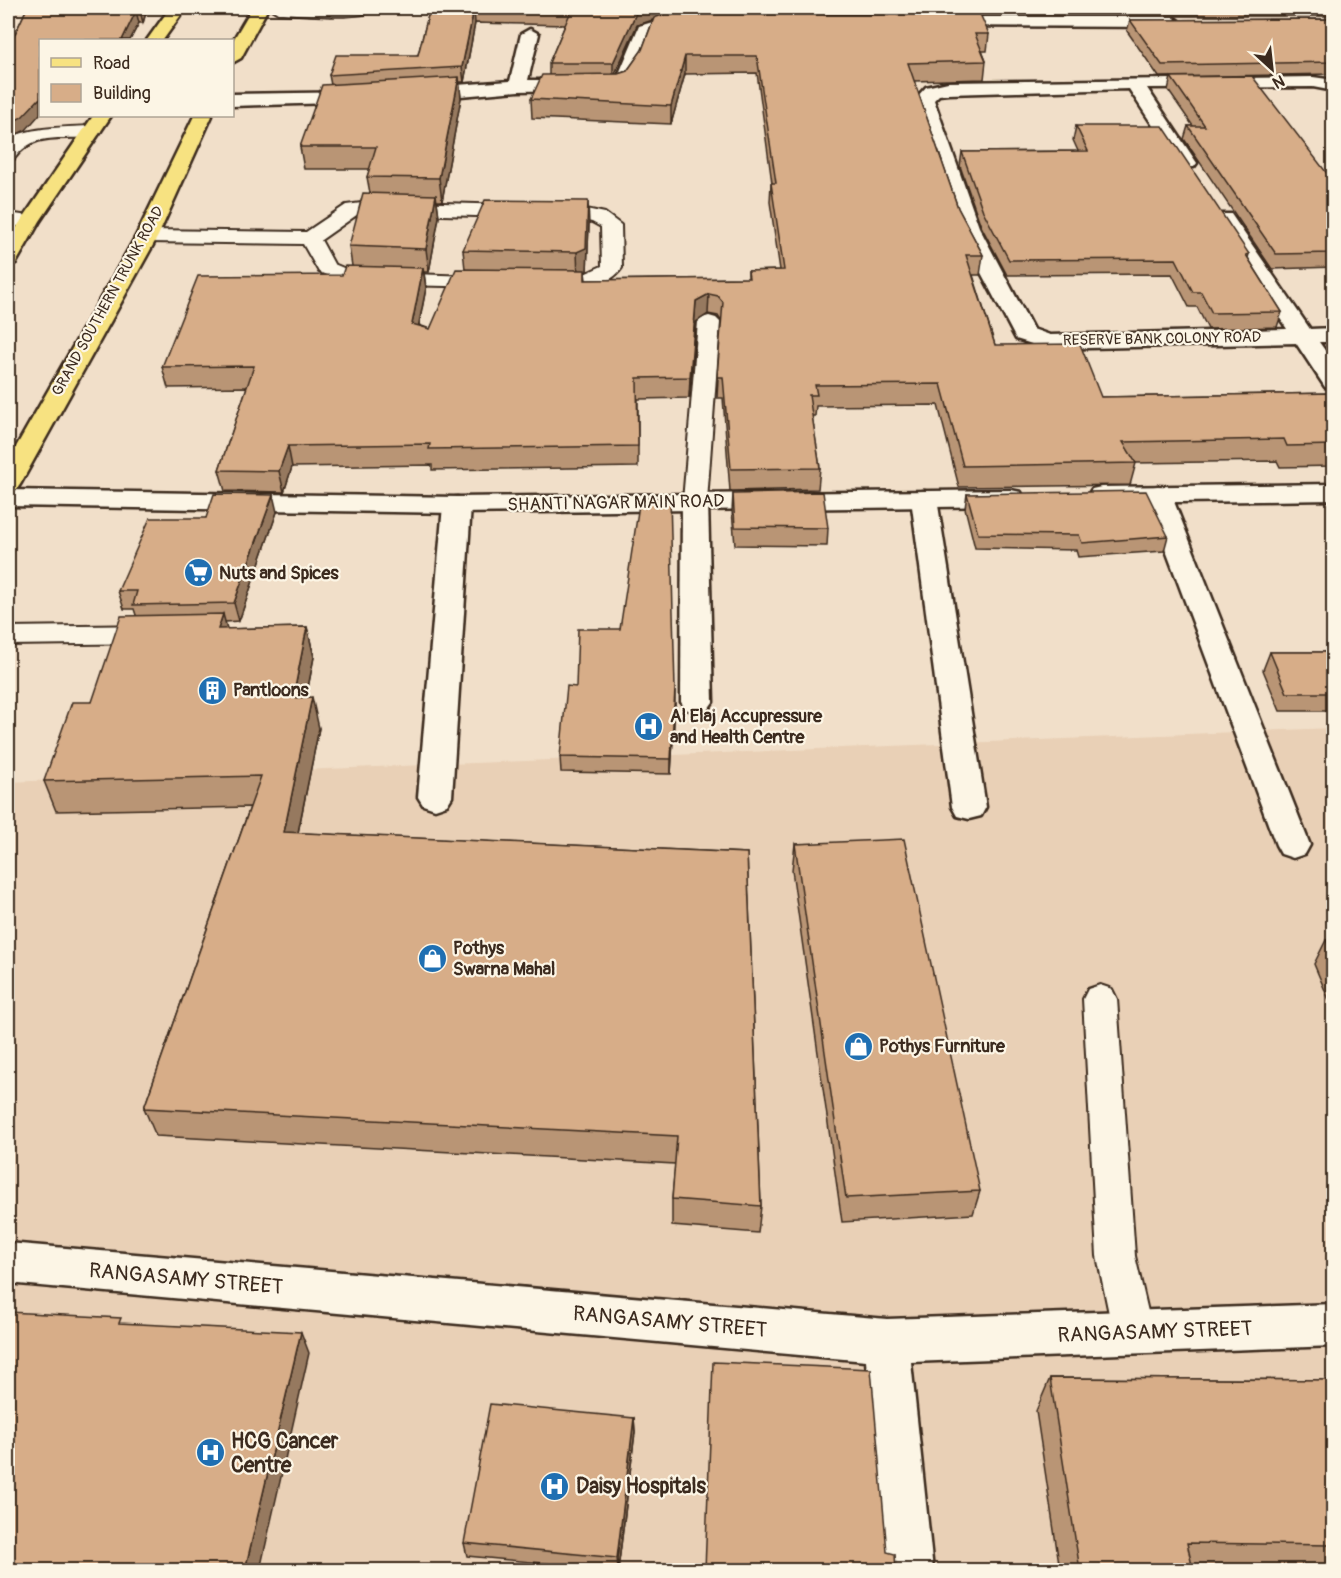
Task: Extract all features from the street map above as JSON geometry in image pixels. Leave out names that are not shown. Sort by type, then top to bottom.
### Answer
[{"type":"main road","points":[[156,39],[178,8]]},
{"type":"main road","points":[[234,54],[260,8]]},
{"type":"main road","name":"GRAND SOUTHERN TRUNK ROAD","points":[[8,483],[147,236],[203,117]]},
{"type":"main road","points":[[8,258],[29,221],[97,123]]},
{"type":"street","points":[[398,96],[518,86],[618,85],[626,79],[645,30],[663,24],[706,17]]},
{"type":"street","points":[[927,22],[1190,22]]},
{"type":"street","points":[[518,86],[530,34]]},
{"type":"street","points":[[1134,83],[1313,82],[1334,86]]},
{"type":"street","points":[[1134,83],[1199,180]]},
{"type":"street","name":"RESERVE BANK COLONY ROAD","points":[[1134,83],[948,88],[933,91],[924,99],[968,227],[1024,334],[1048,342],[1302,336]]},
{"type":"street","points":[[234,100],[376,98]]},
{"type":"street","points":[[1212,200],[1334,382]]},
{"type":"street","points":[[1302,336],[1334,335]]},
{"type":"street","points":[[1076,496],[1334,492]]},
{"type":"street","points":[[1158,494],[1293,845]]},
{"type":"street","name":"SHANTI NAGAR MAIN ROAD","points":[[8,498],[457,505],[1041,497]]},
{"type":"street","points":[[924,500],[969,807]]},
{"type":"street","points":[[695,501],[697,702]]},
{"type":"street","points":[[435,797],[457,505]]},
{"type":"street","name":"RANGASAMY STREET","points":[[8,1263],[887,1341],[1334,1325]]},
{"type":"street","points":[[887,1341],[908,1570]]},
{"type":"lane","points":[[279,8],[344,11],[369,8]]},
{"type":"lane","points":[[8,156],[18,141],[97,123]]},
{"type":"lane","points":[[147,236],[310,238],[352,209],[377,207],[577,213],[598,217],[611,225],[612,268],[580,284],[534,282]]},
{"type":"lane","points":[[8,219],[29,221]]},
{"type":"lane","points":[[310,238],[326,268],[350,278],[511,282]]},
{"type":"lane","points":[[695,501],[709,322]]},
{"type":"lane","points":[[8,636],[184,633]]},
{"type":"lane","points":[[1100,999],[1116,1256],[1133,1333]]},
{"type":"shaded area","points":[[1333,728],[1333,1570],[8,1570],[8,782]]},
{"type":"building","points":[[27,8],[141,8],[140,11],[136,11],[122,39],[39,39],[39,99],[22,117],[8,124],[8,49]]},
{"type":"building","points":[[430,8],[647,8],[637,11],[613,63],[549,63],[571,11],[474,9],[462,67],[329,75],[336,55],[418,55]]},
{"type":"building","points":[[665,14],[980,14],[989,34],[975,34],[986,61],[908,63],[958,208],[983,255],[966,255],[995,345],[1080,344],[1101,397],[1334,393],[1334,445],[1287,446],[1284,439],[1123,442],[1136,463],[963,466],[941,384],[815,385],[817,395],[809,395],[820,468],[731,469],[723,377],[717,377],[723,302],[718,296],[709,294],[696,301],[690,377],[637,378],[638,446],[429,449],[430,444],[288,446],[279,471],[219,470],[254,366],[162,367],[198,276],[342,275],[345,266],[423,268],[412,324],[430,329],[456,269],[585,270],[585,280],[749,278],[748,271],[784,270],[771,183],[776,183],[757,56],[685,56],[671,106],[531,99],[542,75],[618,74],[627,71],[642,50],[654,18]]},
{"type":"building","points":[[1334,19],[1334,62],[1162,65],[1130,20]]},
{"type":"building","points":[[1252,76],[1329,176],[1334,176],[1334,253],[1276,254],[1188,126],[1205,126],[1171,77]]},
{"type":"building","points":[[459,77],[439,178],[367,177],[376,147],[300,147],[322,85]]},
{"type":"building","points":[[1076,126],[1163,126],[1249,254],[1246,255],[1282,312],[1212,313],[1201,292],[1193,292],[1176,259],[1009,260],[983,211],[962,152],[1088,151]]},
{"type":"building","points":[[363,193],[436,195],[426,249],[349,246]]},
{"type":"building","points":[[485,200],[588,201],[586,248],[577,252],[463,250]]},
{"type":"building","points":[[1146,491],[1168,536],[1082,543],[1079,535],[978,534],[967,494]]},
{"type":"building","points":[[823,492],[828,528],[735,527],[733,494]]},
{"type":"building","name":"Nuts and Spices","points":[[214,494],[273,495],[234,603],[133,605],[137,591],[118,591],[150,518],[206,518]]},
{"type":"building","points":[[640,498],[670,498],[675,689],[671,759],[560,757],[567,686],[576,687],[578,629],[620,629]]},
{"type":"building","points":[[223,614],[218,629],[307,627],[293,698],[312,697],[284,832],[747,853],[761,1206],[672,1199],[677,1136],[144,1108],[261,776],[44,781],[72,702],[92,702],[121,616]]},
{"type":"building","points":[[1270,652],[1334,652],[1334,693],[1287,693]]},
{"type":"building","points":[[904,839],[980,1191],[846,1198],[795,844]]},
{"type":"building","points":[[1326,940],[1334,940],[1334,957]]},
{"type":"building","points":[[8,1312],[121,1318],[119,1323],[301,1332],[245,1570],[8,1570]]},
{"type":"building","points":[[713,1362],[871,1369],[887,1552],[895,1554],[896,1570],[705,1570]]},
{"type":"building","points":[[1050,1378],[1334,1380],[1334,1556],[1330,1545],[1187,1543],[1193,1570],[1080,1570]]},
{"type":"building","points":[[490,1404],[634,1418],[617,1558],[464,1543]]},
{"type":"place","name":"Nuts and Spices","points":[[198,573]]},
{"type":"place","name":"Pantloons","points":[[212,690]]},
{"type":"place","name":"Al Elaj Accupressure and Health Centre","points":[[649,726]]},
{"type":"place","name":"Pothys Swarna Mahal","points":[[432,958]]},
{"type":"place","name":"Pothys Furniture","points":[[858,1046]]},
{"type":"place","name":"HCG Cancer Centre","points":[[210,1453]]},
{"type":"place","name":"Daisy Hospitals","points":[[555,1486]]}]
